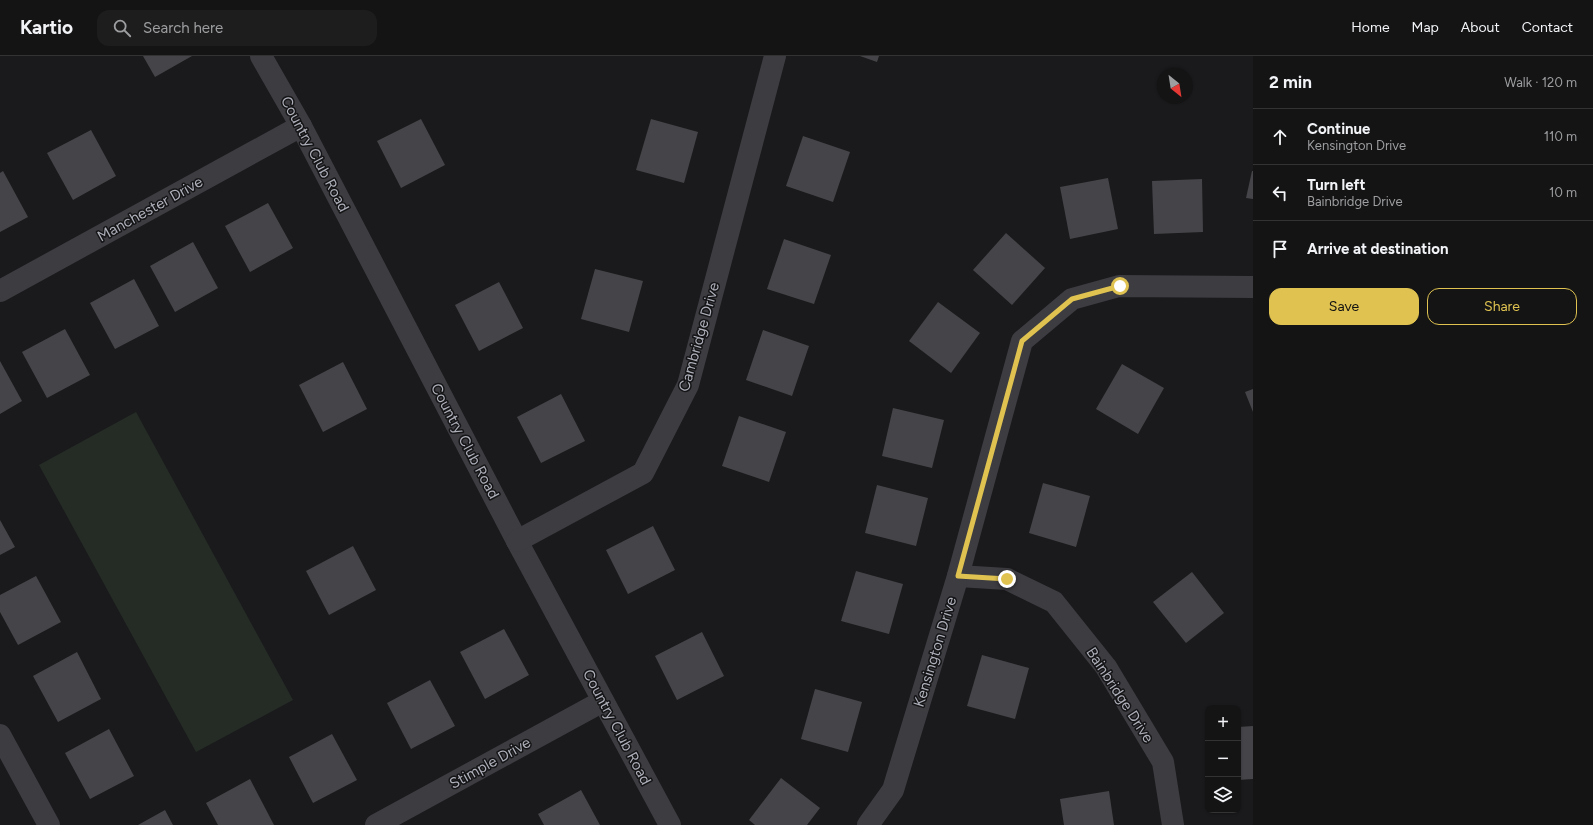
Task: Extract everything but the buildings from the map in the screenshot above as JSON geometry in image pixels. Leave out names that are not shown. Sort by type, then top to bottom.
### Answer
[{"type":"street","name":"Country Club Road","points":[[261,56],[300,126],[517,540],[670,825]]},
{"type":"street","name":"Cambridge Drive","points":[[517,540],[643,473],[688,384],[775,56]]},
{"type":"street","name":"Manchester Drive","points":[[0,291],[300,126]]},
{"type":"street","name":"Kensington Drive","points":[[868,825],[893,790],[958,576],[1022,341],[1072,299],[1120,286],[1253,287]]},
{"type":"street","name":"Bainbridge Drive","points":[[958,576],[1007,579],[1054,602],[1106,667],[1163,762],[1173,825]]},
{"type":"street","name":"Stimple Drive","points":[[376,825],[603,701]]},
{"type":"street","points":[[0,735],[50,825]]},
{"type":"shaded area","points":[[136,412],[293,700],[196,752],[39,465]]},
{"type":"route","points":[[1007,579],[958,576],[1022,341],[1072,299],[1120,286]]}]
